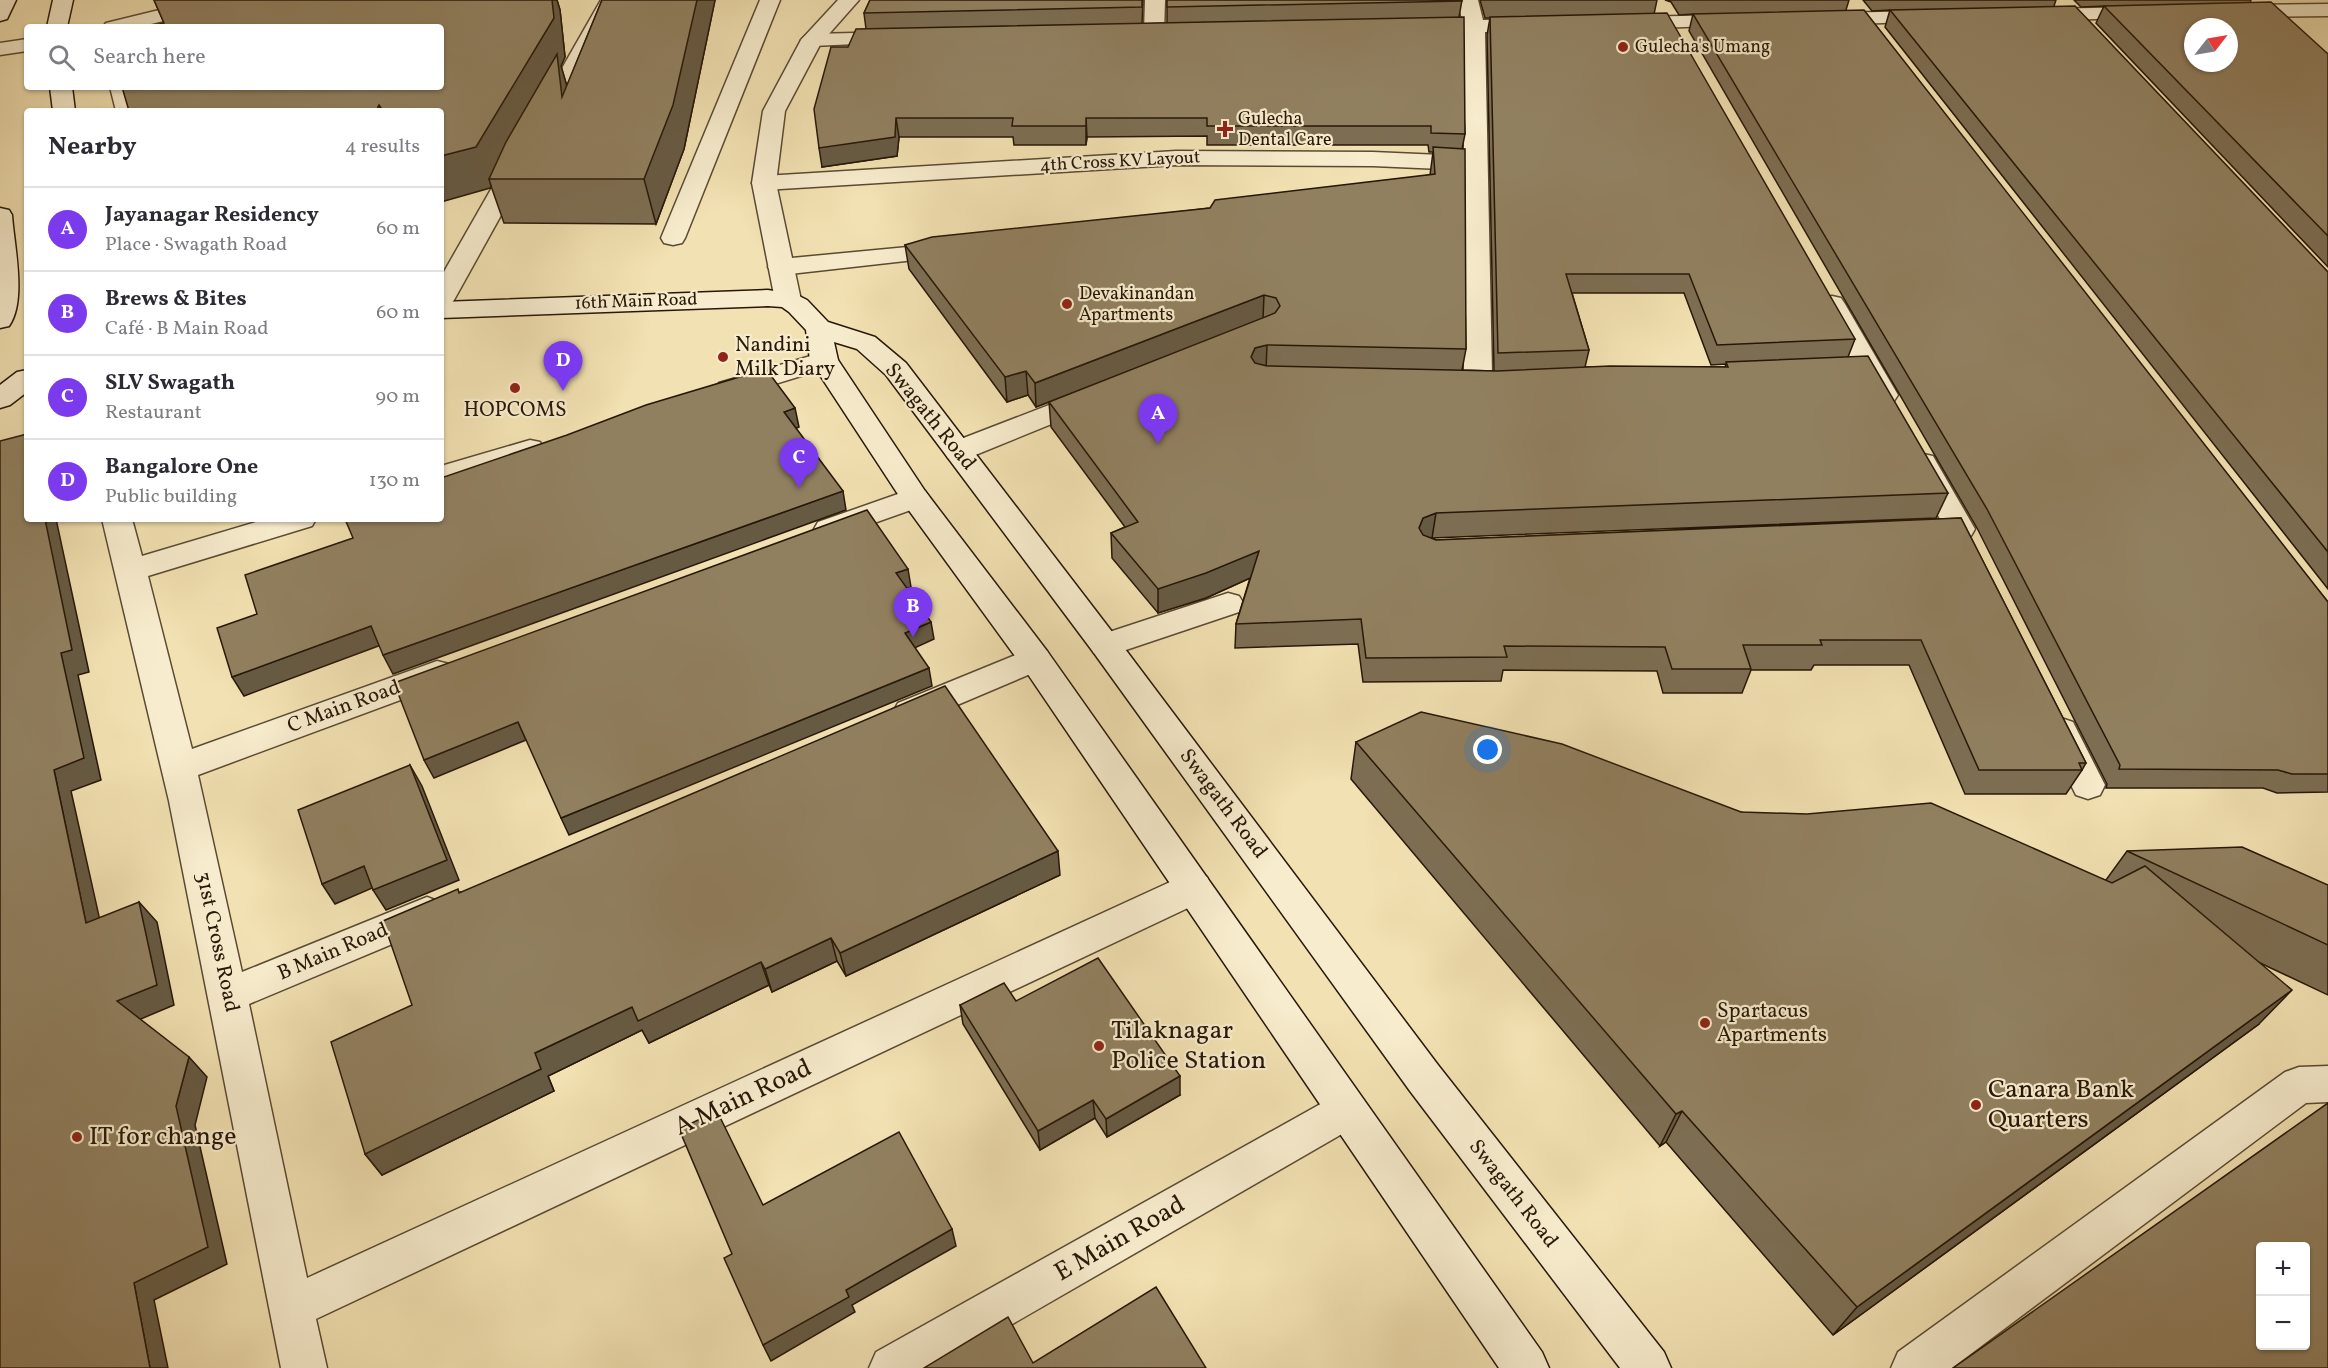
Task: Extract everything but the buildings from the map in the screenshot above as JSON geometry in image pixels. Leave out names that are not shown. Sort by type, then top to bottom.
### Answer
[{"type":"street","points":[[0,15],[6,0]]},
{"type":"street","points":[[58,24],[63,0]]},
{"type":"street","points":[[125,24],[225,0]]},
{"type":"street","points":[[444,295],[611,0]]},
{"type":"street","points":[[673,238],[770,0]]},
{"type":"street","points":[[849,0],[837,16],[812,40],[774,111],[764,183],[788,300],[798,306],[915,498],[1035,659],[1526,1368]]},
{"type":"street","points":[[1154,33],[1155,0]]},
{"type":"street","points":[[1468,0],[1474,26],[1478,378],[1492,385]]},
{"type":"street","points":[[2222,12],[2261,5],[2328,10]]},
{"type":"street","points":[[2261,5],[2293,34]]},
{"type":"street","points":[[2016,15],[2067,7],[2165,13]]},
{"type":"street","points":[[2067,7],[2090,32]]},
{"type":"street","points":[[1807,20],[1958,17]]},
{"type":"street","points":[[1612,24],[1750,21]]},
{"type":"street","points":[[1403,28],[1555,25]]},
{"type":"street","points":[[1131,33],[1178,32]]},
{"type":"street","points":[[812,40],[918,38]]},
{"type":"street","points":[[0,49],[24,45]]},
{"type":"street","points":[[61,90],[64,108]]},
{"type":"street","points":[[122,90],[126,108]]},
{"type":"street","name":"4th Cross KV Layout","points":[[764,183],[1176,158],[1373,159],[1477,163]]},
{"type":"street","points":[[0,215],[4,313],[0,320]]},
{"type":"street","points":[[782,267],[968,248]]},
{"type":"street","points":[[1816,277],[1857,369],[1903,429],[1965,539],[1901,531]]},
{"type":"street","name":"16th Main Road","points":[[444,310],[768,297],[788,300]]},
{"type":"street","name":"Swagath Road","points":[[822,344],[866,343],[896,369],[1105,645],[1424,1078],[1648,1368]]},
{"type":"street","points":[[700,398],[822,344]]},
{"type":"street","points":[[0,399],[24,380]]},
{"type":"street","points":[[1456,385],[1539,383]]},
{"type":"street","points":[[958,451],[1122,386]]},
{"type":"street","points":[[444,475],[554,442]]},
{"type":"street","points":[[803,538],[915,498]]},
{"type":"street","name":"31st Cross Road","points":[[118,522],[132,570],[179,768],[230,995],[304,1368]]},
{"type":"street","points":[[132,570],[291,522]]},
{"type":"street","points":[[1105,645],[1228,604]]},
{"type":"street","points":[[880,724],[1035,659]]},
{"type":"street","name":"C Main Road","points":[[179,768],[469,661]]},
{"type":"street","points":[[2045,700],[2088,785]]},
{"type":"street","name":"A Main Road","points":[[291,1308],[1194,888]]},
{"type":"street","name":"B Main Road","points":[[230,995],[461,898]]},
{"type":"street","points":[[1914,1368],[2299,1085],[2328,1084]]},
{"type":"street","name":"E Main Road","points":[[892,1368],[1347,1110]]},
{"type":"place","name":"Gulecha's Umang","points":[[1623,47]]},
{"type":"place","name":"Gulecha Dental Care","points":[[1225,129]]},
{"type":"place","name":"Devakinandan Apartments","points":[[1067,304]]},
{"type":"place","name":"Nandini Milk Diary","points":[[723,357]]},
{"type":"place","name":"HOPCOMS","points":[[515,388]]},
{"type":"place","name":"Bangalore One","points":[[563,391]]},
{"type":"place","name":"Jayanagar Residency","points":[[1158,444]]},
{"type":"place","name":"SLV Swagath","points":[[799,488]]},
{"type":"place","name":"Brews & Bites","points":[[913,637]]},
{"type":"place","name":"Spartacus Apartments","points":[[1705,1023]]},
{"type":"place","name":"Tilaknagar Police Station","points":[[1099,1046]]},
{"type":"place","name":"Canara Bank Quarters","points":[[1976,1105]]},
{"type":"place","name":"IT for change","points":[[77,1137]]}]
